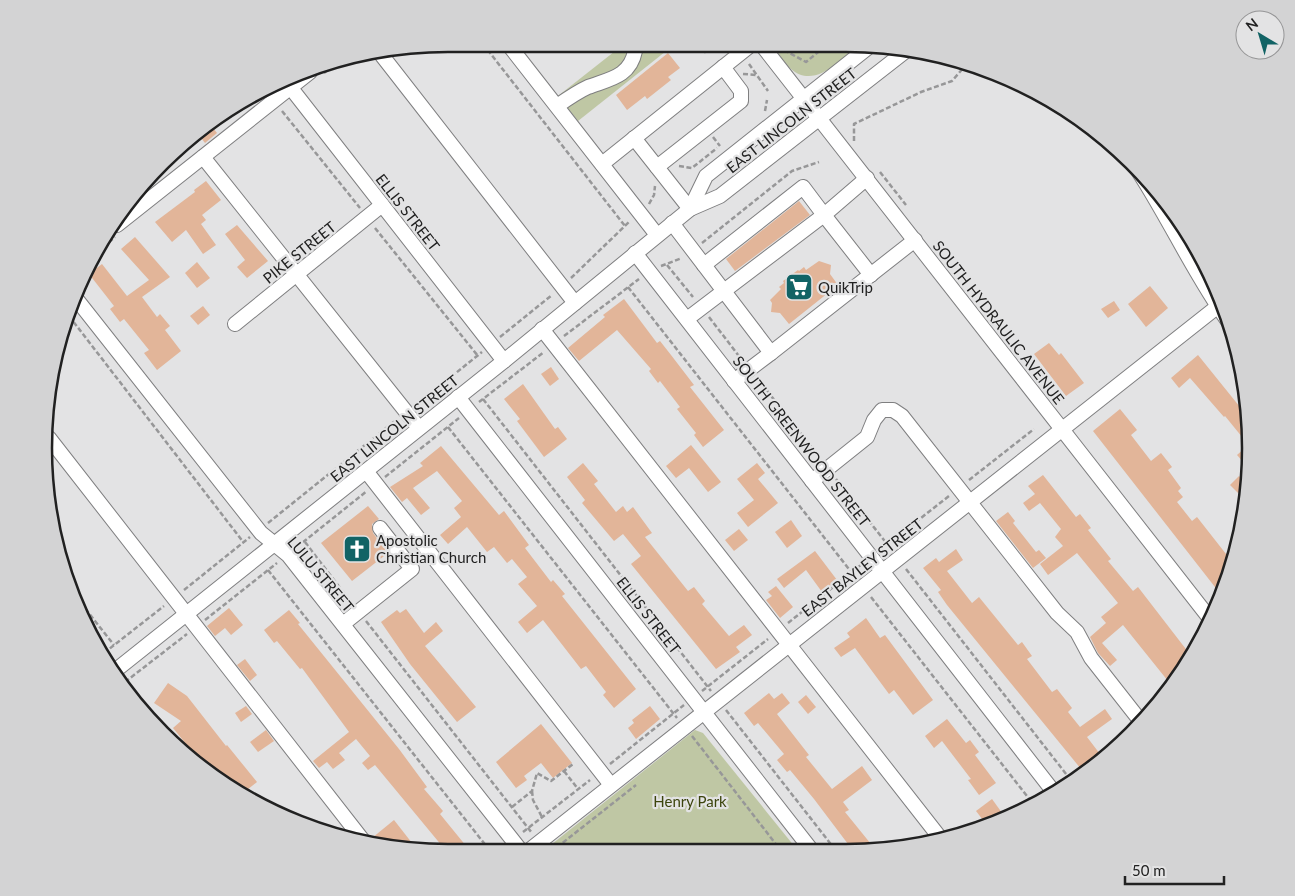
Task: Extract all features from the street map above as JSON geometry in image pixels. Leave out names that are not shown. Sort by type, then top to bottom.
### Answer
[{"type":"street","points":[[514,52],[657,235]]},
{"type":"street","points":[[557,106],[575,93],[616,78],[633,61],[635,52]]},
{"type":"street","points":[[602,164],[742,52]]},
{"type":"street","name":"SOUTH HYDRAULIC AVENUE","points":[[768,52],[820,119],[873,174],[915,240],[1206,614]]},
{"type":"street","name":"EAST LINCOLN STREET","points":[[690,208],[706,176],[862,53]]},
{"type":"street","name":"EAST LINCOLN STREET","points":[[119,668],[504,361],[690,208],[720,196],[899,56]]},
{"type":"street","points":[[384,58],[575,303]]},
{"type":"street","points":[[660,170],[741,101],[741,91],[723,68]]},
{"type":"street","name":"ELLIS STREET","points":[[289,86],[504,361]]},
{"type":"street","points":[[127,217],[288,87]]},
{"type":"street","points":[[634,138],[690,208]]},
{"type":"street","points":[[203,157],[419,428]]},
{"type":"street","points":[[687,320],[824,215],[873,174]]},
{"type":"street","points":[[704,265],[803,187],[871,275]]},
{"type":"street","name":"PIKE STREET","points":[[235,324],[382,205]]},
{"type":"street","points":[[1167,215],[1211,294]]},
{"type":"street","points":[[672,223],[771,353]]},
{"type":"street","points":[[734,381],[915,240]]},
{"type":"street","name":"SOUTH GREENWOOD STREET","points":[[635,253],[1050,788]]},
{"type":"street","name":"LULU STREET","points":[[80,304],[259,530],[288,555],[516,844]]},
{"type":"street","name":"EAST BAYLEY STREET","points":[[539,843],[1217,308]]},
{"type":"street","points":[[542,329],[777,632],[936,833]]},
{"type":"street","name":"ELLIS STREET","points":[[458,397],[807,844]]},
{"type":"street","points":[[812,481],[866,437],[874,420],[882,410],[893,410],[902,416],[1057,613],[1077,632],[1090,658],[1137,717]]},
{"type":"street","points":[[52,443],[356,832]]},
{"type":"street","points":[[366,471],[611,785]]},
{"type":"street","points":[[342,624],[412,569],[380,528]]},
{"type":"path","points":[[489,52],[625,226]]},
{"type":"path","points":[[748,52],[757,75],[768,91]]},
{"type":"path","points":[[786,52],[806,62],[818,52]]},
{"type":"path","points":[[854,143],[854,124],[921,92],[952,81],[962,70]]},
{"type":"path","points":[[738,73],[757,75]]},
{"type":"path","points":[[758,117],[765,111],[767,100]]},
{"type":"path","points":[[108,650],[491,345],[562,286],[649,205],[654,195],[655,180],[660,170],[673,165],[692,168],[720,146],[711,134]]},
{"type":"path","points":[[873,174],[908,208]]},
{"type":"path","points":[[667,264],[1068,776]]},
{"type":"path","points":[[628,286],[1029,799]]},
{"type":"path","points":[[73,322],[244,542]]},
{"type":"path","points":[[483,399],[831,844]]},
{"type":"path","points":[[448,427],[776,844]]},
{"type":"path","points":[[508,844],[1034,429]]},
{"type":"path","points":[[304,541],[539,843]]},
{"type":"path","points":[[268,570],[485,844]]},
{"type":"path","points":[[90,616],[114,646]]},
{"type":"path","points":[[542,817],[533,800],[532,791],[537,773],[551,781],[573,764]]},
{"type":"path","points":[[564,771],[578,789]]},
{"type":"path","points":[[512,808],[532,791]]},
{"type":"green space","points":[[614,52],[665,52],[578,121],[558,96]]},
{"type":"green space","points":[[777,52],[850,52],[827,70],[809,76],[800,75],[783,61]]},
{"type":"green space","name":"Henry Park","points":[[695,730],[703,733],[793,844],[552,844]]},
{"type":"building","points":[[668,53],[680,68],[668,77],[671,80],[647,99],[645,96],[627,110],[616,95]]},
{"type":"building","points":[[214,129],[217,133],[205,143],[202,139]]},
{"type":"building","points":[[206,181],[221,200],[202,215],[206,220],[201,224],[216,245],[203,254],[186,230],[172,242],[155,222],[195,192],[194,190]]},
{"type":"building","points":[[799,201],[810,215],[735,271],[726,259]]},
{"type":"building","points":[[237,225],[268,261],[247,278],[237,267],[245,260],[225,234]]},
{"type":"building","points":[[135,237],[170,277],[142,297],[157,317],[160,314],[170,326],[165,330],[181,351],[157,370],[144,353],[149,350],[124,319],[120,322],[110,309],[114,306],[91,277],[95,270],[102,264],[127,296],[149,280],[121,249]]},
{"type":"building","points":[[819,261],[831,265],[830,274],[838,285],[789,324],[780,313],[771,312],[772,303],[770,300],[781,289],[779,287],[784,283],[783,281],[798,270],[804,267],[806,270]]},
{"type":"building","points":[[197,262],[210,278],[197,288],[185,273]]},
{"type":"building","points":[[1150,286],[1168,308],[1146,327],[1128,304]]},
{"type":"building","points":[[624,299],[657,343],[660,341],[694,385],[690,387],[724,430],[703,447],[694,435],[696,433],[677,409],[680,407],[660,381],[658,383],[649,371],[651,369],[617,330],[579,361],[568,348],[605,317],[603,315]]},
{"type":"building","points":[[1114,301],[1120,310],[1108,318],[1101,309]]},
{"type":"building","points":[[203,306],[210,315],[198,325],[190,316]]},
{"type":"building","points":[[1049,343],[1059,355],[1061,353],[1084,383],[1066,396],[1034,354]]},
{"type":"building","points":[[1198,355],[1240,407],[1242,437],[1190,378],[1179,388],[1171,378]]},
{"type":"building","points":[[551,367],[559,379],[550,386],[541,374]]},
{"type":"building","points":[[523,384],[555,429],[558,427],[567,439],[544,457],[517,421],[520,419],[504,399]]},
{"type":"building","points":[[1120,409],[1137,430],[1131,435],[1151,461],[1161,453],[1172,467],[1168,470],[1181,488],[1178,491],[1183,497],[1177,502],[1192,521],[1197,517],[1226,554],[1229,552],[1216,589],[1093,431]]},
{"type":"building","points":[[691,445],[721,482],[708,492],[689,468],[676,478],[666,466]]},
{"type":"building","points":[[441,446],[499,515],[504,511],[529,545],[525,548],[551,582],[553,580],[565,594],[562,596],[636,689],[614,708],[603,695],[606,692],[586,666],[581,669],[543,620],[527,633],[518,622],[537,606],[518,584],[527,577],[512,559],[507,563],[494,547],[487,552],[467,527],[448,544],[440,535],[461,517],[454,508],[462,501],[437,471],[413,488],[430,508],[421,515],[407,498],[402,502],[390,487],[423,466],[420,463]]},
{"type":"building","points":[[1242,451],[1242,461],[1237,455]]},
{"type":"building","points":[[583,463],[598,481],[594,484],[616,512],[623,506],[627,512],[633,507],[652,533],[645,537],[688,591],[694,587],[705,601],[702,604],[729,636],[744,625],[752,635],[736,647],[740,652],[716,669],[631,564],[641,556],[623,534],[614,541],[582,503],[585,500],[567,477]]},
{"type":"building","points":[[757,463],[765,473],[758,479],[778,503],[748,527],[737,513],[754,500],[737,479]]},
{"type":"building","points":[[1043,475],[1076,517],[1080,514],[1091,528],[1088,530],[1111,559],[1108,561],[1133,591],[1138,587],[1187,651],[1167,680],[1123,625],[1102,643],[1117,660],[1110,666],[1098,653],[1090,637],[1106,623],[1101,617],[1118,603],[1077,553],[1048,575],[1040,564],[1063,546],[1055,537],[1061,529],[1040,503],[1029,511],[1023,503],[1035,494],[1028,486]]},
{"type":"building","points":[[1239,476],[1241,478],[1240,491],[1238,493],[1230,485]]},
{"type":"building","name":"Apostolic Christian Church","points":[[368,506],[379,519],[372,524],[373,533],[388,553],[352,581],[321,543]]},
{"type":"building","points":[[1008,512],[1015,521],[1013,523],[1036,552],[1039,550],[1046,558],[1033,568],[996,521]]},
{"type":"building","points":[[791,520],[802,536],[787,548],[775,532]]},
{"type":"building","points":[[739,529],[748,540],[734,551],[725,540]]},
{"type":"building","points":[[956,549],[963,560],[947,571],[972,603],[979,597],[1018,645],[1022,642],[1032,656],[1027,659],[1052,692],[1057,689],[1072,708],[1068,712],[1080,727],[1105,709],[1112,719],[1087,737],[1099,753],[1088,762],[1080,768],[947,605],[938,592],[941,590],[923,568],[936,558],[939,562]]},
{"type":"building","points":[[815,551],[837,580],[822,592],[806,570],[784,588],[777,579]]},
{"type":"building","points":[[776,586],[793,607],[780,618],[766,600],[772,596],[768,592]]},
{"type":"building","points":[[229,608],[243,625],[231,635],[225,628],[215,636],[207,626]]},
{"type":"building","points":[[406,609],[424,633],[436,622],[443,631],[425,646],[476,707],[457,722],[410,664],[381,622],[397,610],[400,613]]},
{"type":"building","points":[[289,610],[300,623],[298,624],[399,749],[427,787],[424,789],[443,811],[440,814],[464,844],[440,844],[375,765],[368,770],[362,763],[370,756],[356,739],[339,753],[345,760],[333,769],[327,762],[319,768],[313,761],[349,732],[302,668],[300,669],[277,641],[274,643],[264,630]]},
{"type":"building","points":[[866,618],[880,638],[885,635],[933,700],[913,715],[894,690],[889,694],[855,648],[841,657],[834,648],[850,637],[847,633]]},
{"type":"building","points":[[245,659],[257,675],[250,681],[237,665]]},
{"type":"building","points":[[168,683],[187,696],[257,782],[248,789],[207,762],[186,744],[173,728],[181,721],[154,703]]},
{"type":"building","points":[[769,693],[774,699],[782,693],[790,703],[777,714],[809,755],[806,757],[832,789],[862,766],[872,780],[843,802],[849,810],[845,812],[870,843],[848,844],[790,770],[787,772],[777,760],[784,754],[758,723],[754,726],[744,713]]},
{"type":"building","points":[[806,695],[816,707],[808,714],[798,702]]},
{"type":"building","points":[[246,706],[252,714],[241,722],[235,713]]},
{"type":"building","points":[[650,706],[660,719],[636,739],[628,728],[634,723],[632,720]]},
{"type":"building","points":[[947,719],[966,743],[970,740],[979,752],[975,755],[996,783],[979,795],[968,780],[971,779],[942,741],[934,748],[925,736]]},
{"type":"building","points":[[541,724],[572,763],[553,778],[541,763],[524,776],[527,780],[516,788],[496,762]]},
{"type":"building","points":[[266,730],[274,741],[258,752],[250,742]]},
{"type":"building","points":[[992,799],[1001,812],[983,819],[976,811]]},
{"type":"building","points":[[394,820],[411,842],[396,840],[374,836]]},
{"type":"place","name":"QuikTrip","points":[[799,287]]},
{"type":"place","name":"Apostolic Christian Church","points":[[357,549]]}]
